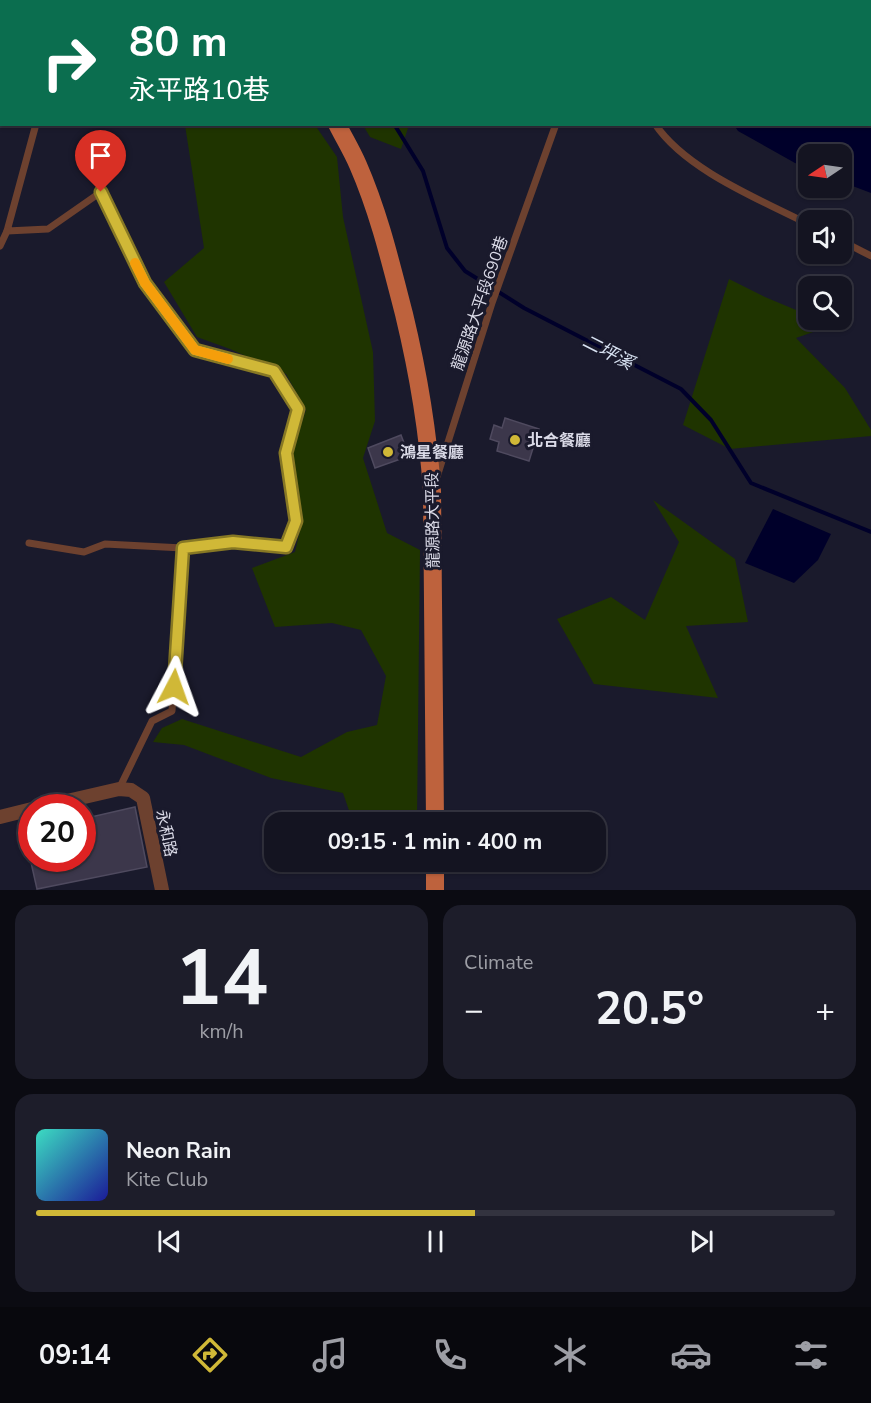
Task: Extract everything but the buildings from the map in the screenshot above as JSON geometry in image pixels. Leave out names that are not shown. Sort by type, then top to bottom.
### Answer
[{"type":"main road","name":"龍源路大平段","points":[[338,126],[357,164],[390,258],[413,352],[429,447],[432,491],[435,812]]},
{"type":"main road","points":[[435,872],[435,890]]},
{"type":"street","points":[[96,795],[125,789]]},
{"type":"street","name":"永和路","points":[[125,789],[143,798],[162,890]]},
{"type":"street","points":[[0,817],[18,812]]},
{"type":"lane","points":[[0,246],[8,231],[35,126]]},
{"type":"lane","name":"龍源路大平段690巷","points":[[432,491],[492,303],[555,126]]},
{"type":"lane","points":[[656,126],[665,140],[700,168],[798,219]]},
{"type":"lane","points":[[8,231],[48,229],[101,192],[145,283],[195,350],[274,371],[298,409],[286,453],[296,521],[286,547],[233,542],[183,548],[105,544],[84,552],[29,543]]},
{"type":"lane","points":[[852,246],[871,256]]},
{"type":"lane","points":[[125,789],[152,721],[172,711],[183,548]]},
{"type":"green space","points":[[185,126],[316,126],[337,157],[343,217],[373,352],[375,421],[363,458],[387,533],[420,550],[417,812],[350,812],[343,793],[271,778],[184,745],[153,742],[162,728],[182,719],[301,757],[347,732],[377,725],[386,676],[361,630],[332,623],[275,627],[252,568],[295,552],[303,518],[291,455],[306,410],[286,374],[197,337],[164,282],[204,248]]},
{"type":"green space","points":[[364,126],[409,126],[401,149],[370,137]]},
{"type":"green space","points":[[729,279],[798,311],[798,330],[819,330],[796,338],[845,388],[871,430],[871,436],[730,449],[683,425]]},
{"type":"green space","points":[[653,500],[735,559],[748,622],[686,626],[718,698],[594,684],[557,619],[611,597],[645,620],[679,542]]},
{"type":"water","points":[[735,126],[871,126],[871,193],[852,186],[852,144],[798,144],[798,164],[738,131]]},
{"type":"water","points":[[773,509],[831,534],[818,560],[794,583],[745,563]]},
{"type":"waterway","name":"二坪溪","points":[[395,126],[423,171],[447,248],[465,271],[524,308],[681,389],[711,420],[751,483],[871,532]]},
{"type":"slow traffic","points":[[135,263],[145,283],[195,350],[228,359]]},
{"type":"place","name":"北合餐廳","points":[[515,440]]},
{"type":"place","name":"鴻星餐廳","points":[[388,452]]},
{"type":"route","points":[[101,192],[145,283],[195,350],[274,371],[298,409],[286,453],[296,521],[286,547],[233,542],[183,548],[174,687]]}]
